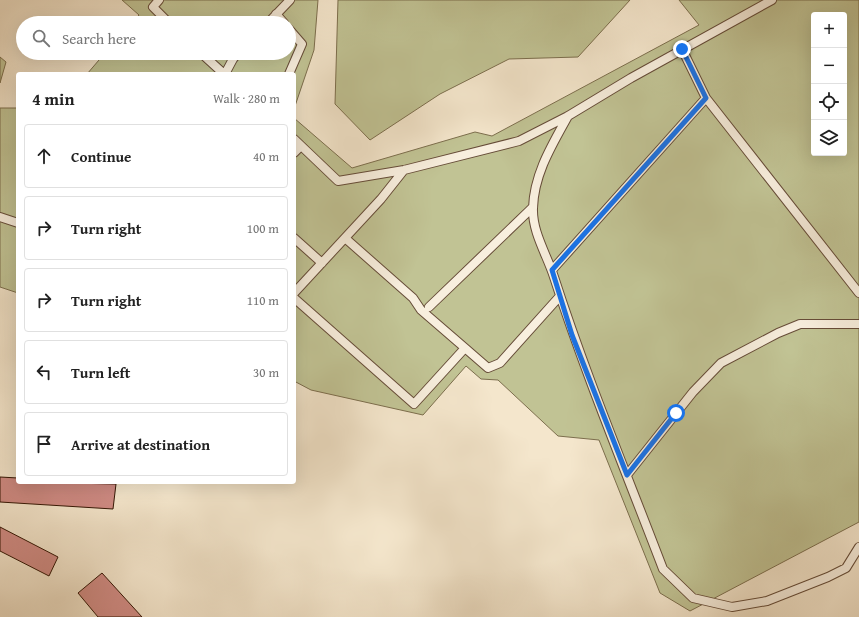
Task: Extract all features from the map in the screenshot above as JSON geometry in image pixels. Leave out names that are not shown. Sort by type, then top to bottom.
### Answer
[{"type":"lane","points":[[159,0],[153,7],[162,16]]},
{"type":"lane","points":[[276,14],[290,0]]},
{"type":"lane","points":[[296,141],[338,181],[404,170],[519,141],[568,116],[682,49],[772,0]]},
{"type":"lane","points":[[296,37],[302,44],[296,58]]},
{"type":"lane","points":[[682,49],[706,98],[859,293]]},
{"type":"lane","points":[[209,60],[223,72]]},
{"type":"lane","points":[[226,72],[232,60]]},
{"type":"lane","points":[[290,72],[295,60]]},
{"type":"lane","points":[[552,270],[706,98]]},
{"type":"lane","points":[[568,116],[541,165],[533,207],[534,223],[552,270],[572,335],[663,569],[693,598],[732,607],[767,601],[846,568],[859,547]]},
{"type":"lane","points":[[296,151],[300,146]]},
{"type":"lane","points":[[296,291],[381,200],[404,170]]},
{"type":"lane","points":[[429,307],[533,207]]},
{"type":"lane","points":[[0,217],[16,222]]},
{"type":"lane","points":[[345,238],[413,298],[421,310],[488,368],[500,363],[560,296]]},
{"type":"lane","points":[[296,240],[322,263]]},
{"type":"lane","points":[[296,300],[414,404],[465,348]]},
{"type":"lane","points":[[627,475],[693,392],[722,363],[778,333],[800,324],[859,324]]},
{"type":"green space","points":[[122,0],[318,0],[314,50],[296,103],[296,72],[89,72],[99,60],[296,60],[296,16],[138,16],[139,15]]},
{"type":"green space","points":[[338,0],[630,0],[578,57],[509,59],[440,94],[370,140],[335,104]]},
{"type":"green space","points":[[679,0],[859,0],[859,522],[690,611],[660,593],[599,440],[558,436],[498,380],[481,379],[466,366],[423,415],[311,390],[296,382],[296,120],[352,168],[475,132],[492,136],[699,25]]},
{"type":"green space","points":[[0,57],[6,62],[0,83]]},
{"type":"green space","points":[[0,108],[16,108],[16,292],[0,287]]},
{"type":"building","points":[[0,477],[16,478],[16,484],[116,484],[113,509],[0,502]]},
{"type":"building","points":[[0,527],[58,557],[49,576],[0,551]]},
{"type":"building","points":[[102,573],[142,617],[98,617],[78,593]]},
{"type":"route","points":[[676,413],[627,475],[572,335],[552,270],[706,98],[682,49]]}]
